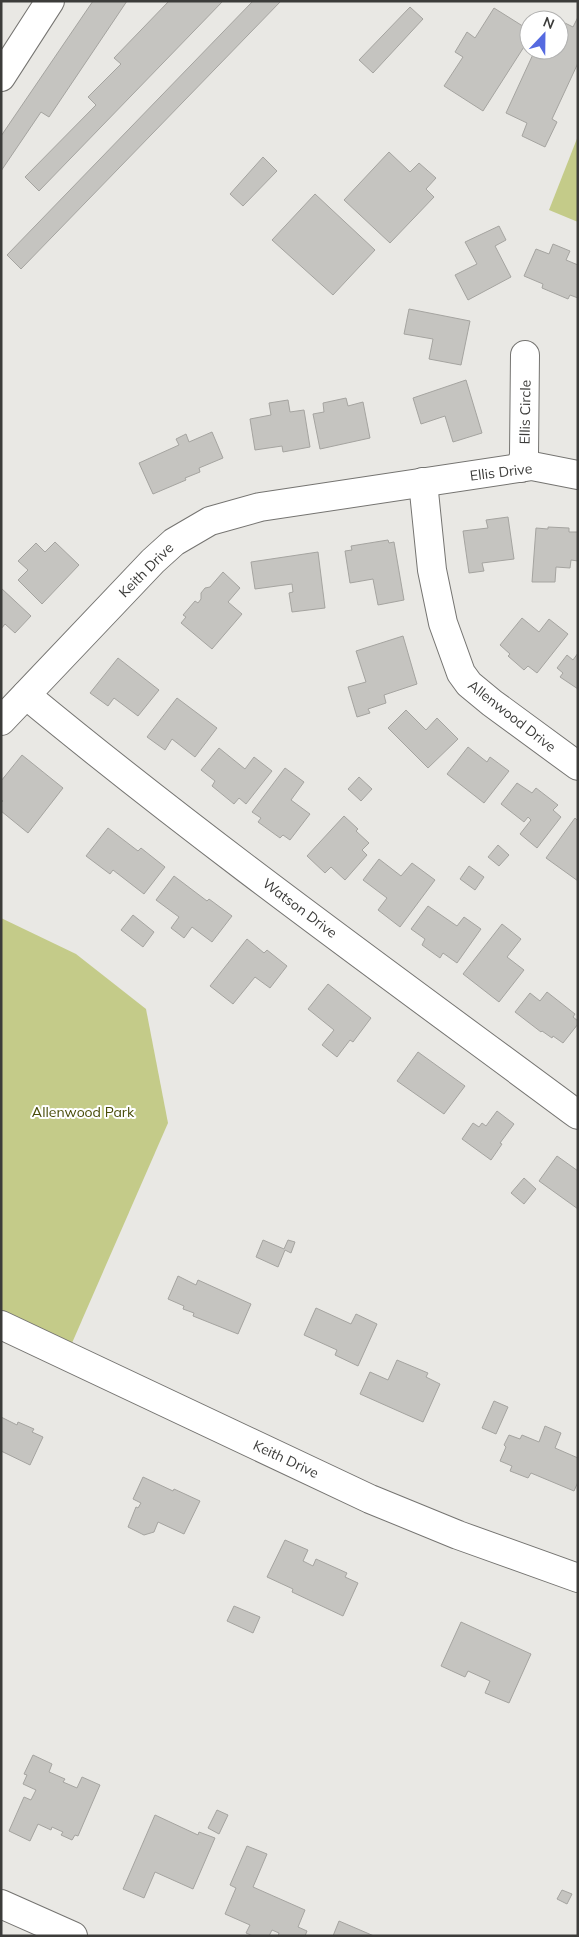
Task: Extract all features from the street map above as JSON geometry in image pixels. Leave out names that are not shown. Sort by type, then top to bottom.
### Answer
[{"type":"street","points":[[1,77],[11,40],[50,1]]},
{"type":"street","name":"Ellis Circle","points":[[521,468],[524,455],[525,356]]},
{"type":"street","name":"Ellis Drive","points":[[423,482],[532,466],[578,475]]},
{"type":"street","name":"Keith Drive","points":[[1,721],[153,561],[174,542],[210,521],[260,507],[356,494],[423,482]]},
{"type":"street","name":"Allenwood Drive","points":[[423,482],[432,570],[443,624],[461,673],[469,684],[492,703],[578,766]]},
{"type":"street","name":"Watson Drive","points":[[26,695],[177,817],[578,1115]]},
{"type":"street","name":"Keith Drive","points":[[1,1325],[370,1499],[458,1535],[578,1578]]},
{"type":"street","points":[[1,1904],[73,1936]]},
{"type":"green space","points":[[578,136],[578,222],[549,210]]},
{"type":"green space","name":"Allenwood Park","points":[[1,918],[76,954],[146,1009],[168,1123],[72,1343],[1,1310]]},
{"type":"building","points":[[93,1],[127,1],[49,117],[41,112],[1,171],[1,136]]},
{"type":"building","points":[[169,1],[223,1],[39,191],[25,177],[96,105],[88,97],[121,64],[114,58]]},
{"type":"building","points":[[253,1],[281,1],[21,269],[7,255]]},
{"type":"building","points":[[410,7],[423,19],[373,73],[359,60]]},
{"type":"building","points":[[494,8],[519,24],[519,55],[483,111],[444,86],[463,57],[455,52],[467,32],[475,38]]},
{"type":"building","points":[[578,17],[578,63],[552,119],[557,122],[545,147],[522,136],[527,123],[506,113],[530,60],[569,60],[569,25],[573,27]]},
{"type":"building","points":[[389,152],[410,172],[419,163],[436,178],[426,189],[434,197],[390,243],[344,200]]},
{"type":"building","points":[[263,157],[277,171],[243,206],[230,194]]},
{"type":"building","points":[[315,194],[375,250],[333,295],[272,240]]},
{"type":"building","points":[[499,226],[506,240],[495,246],[511,277],[468,300],[455,275],[477,264],[465,242]]},
{"type":"building","points":[[553,244],[570,251],[566,260],[578,265],[578,298],[570,295],[568,299],[542,288],[543,284],[524,276],[536,249],[549,254]]},
{"type":"building","points":[[409,309],[470,321],[461,365],[429,359],[433,339],[404,334]]},
{"type":"building","points":[[466,380],[482,433],[453,442],[445,416],[421,424],[413,398]]},
{"type":"building","points":[[346,398],[348,406],[363,402],[370,438],[320,449],[313,414],[324,412],[323,403]]},
{"type":"building","points":[[288,400],[290,412],[304,410],[310,447],[283,452],[282,446],[255,450],[250,419],[271,415],[269,403]]},
{"type":"building","points":[[212,432],[223,458],[199,468],[200,472],[185,478],[186,480],[153,494],[139,463],[179,445],[176,439],[186,434],[189,442]]},
{"type":"building","points":[[508,517],[514,559],[482,563],[484,571],[469,573],[463,531],[488,528],[486,520]]},
{"type":"building","points":[[548,527],[569,528],[569,532],[578,532],[578,561],[571,560],[570,568],[556,567],[555,582],[532,582],[536,528],[548,529]]},
{"type":"building","points":[[388,540],[389,543],[394,542],[404,600],[378,605],[373,579],[350,583],[345,551],[352,550],[351,546]]},
{"type":"building","points":[[55,542],[79,565],[42,604],[18,580],[28,570],[18,561],[36,543],[45,552]]},
{"type":"building","points":[[318,552],[325,608],[292,612],[289,593],[293,592],[292,584],[255,589],[251,562]]},
{"type":"building","points":[[223,572],[240,588],[228,602],[242,614],[212,649],[181,623],[186,617],[183,615],[195,601],[198,603],[201,599],[201,593],[205,588],[210,587]]},
{"type":"building","points":[[1,588],[31,616],[15,633],[5,624],[1,629]]},
{"type":"building","points":[[522,618],[539,632],[549,619],[568,634],[537,673],[528,666],[524,670],[508,656],[510,654],[500,645]]},
{"type":"building","points":[[403,636],[417,684],[384,695],[386,703],[368,709],[370,713],[357,717],[348,687],[366,682],[356,651]]},
{"type":"building","points":[[578,653],[578,689],[560,677],[563,673],[557,668],[567,655],[573,660]]},
{"type":"building","points":[[118,658],[159,690],[138,716],[114,698],[108,706],[90,693]]},
{"type":"building","points":[[177,698],[217,728],[195,757],[172,739],[165,750],[147,737]]},
{"type":"building","points":[[406,710],[426,730],[437,718],[458,739],[428,768],[388,728]]},
{"type":"building","points":[[468,747],[487,762],[490,757],[509,771],[484,803],[447,774]]},
{"type":"building","points":[[219,748],[245,769],[254,757],[272,771],[246,804],[239,798],[234,804],[212,786],[215,781],[201,770]]},
{"type":"building","points":[[22,755],[63,788],[28,833],[1,811],[1,803],[3,801],[1,799],[1,781]]},
{"type":"building","points":[[285,768],[304,782],[291,800],[310,814],[290,840],[283,835],[280,838],[258,822],[261,818],[252,812]]},
{"type":"building","points":[[359,777],[372,789],[361,801],[348,789]]},
{"type":"building","points":[[517,783],[532,793],[536,788],[558,805],[553,810],[561,817],[537,848],[520,834],[531,820],[528,817],[524,822],[501,804]]},
{"type":"building","points":[[344,816],[369,843],[362,850],[367,855],[345,880],[331,867],[325,873],[307,856]]},
{"type":"building","points":[[575,818],[578,821],[578,881],[546,858]]},
{"type":"building","points":[[108,828],[138,851],[141,848],[165,867],[144,894],[113,870],[110,874],[86,856]]},
{"type":"building","points":[[498,845],[509,855],[499,866],[488,857]]},
{"type":"building","points":[[379,859],[401,876],[412,863],[435,880],[400,927],[378,910],[387,898],[363,880]]},
{"type":"building","points":[[469,866],[484,877],[475,890],[460,879]]},
{"type":"building","points":[[174,876],[207,901],[209,899],[232,916],[212,942],[192,927],[184,938],[171,928],[179,917],[156,900]]},
{"type":"building","points":[[428,906],[457,926],[464,917],[481,929],[457,963],[443,953],[440,958],[422,945],[425,939],[411,929]]},
{"type":"building","points":[[133,915],[154,932],[143,947],[121,930]]},
{"type":"building","points":[[502,924],[521,939],[507,957],[524,970],[499,1002],[463,974]]},
{"type":"building","points":[[247,939],[264,953],[267,950],[287,966],[270,988],[255,977],[233,1004],[210,986]]},
{"type":"building","points":[[328,984],[371,1018],[353,1042],[350,1040],[337,1057],[322,1045],[334,1030],[308,1009]]},
{"type":"building","points":[[547,992],[575,1014],[573,1017],[578,1021],[578,1024],[563,1043],[553,1036],[552,1038],[541,1032],[515,1012],[530,993],[540,1001]]},
{"type":"building","points":[[418,1052],[465,1086],[444,1114],[397,1081]]},
{"type":"building","points":[[497,1111],[514,1124],[500,1143],[502,1144],[491,1160],[462,1139],[473,1123],[479,1127],[482,1123],[486,1126]]},
{"type":"building","points":[[557,1156],[578,1171],[578,1209],[539,1181]]},
{"type":"building","points":[[524,1178],[536,1189],[524,1204],[511,1193]]},
{"type":"building","points":[[263,1240],[284,1249],[288,1240],[295,1242],[291,1253],[285,1250],[278,1267],[256,1257]]},
{"type":"building","points":[[178,1276],[196,1285],[198,1280],[251,1304],[238,1334],[193,1316],[194,1313],[183,1309],[184,1306],[168,1299]]},
{"type":"building","points":[[316,1308],[351,1324],[356,1314],[377,1324],[358,1366],[335,1355],[337,1350],[304,1335]]},
{"type":"building","points":[[397,1360],[428,1373],[426,1377],[440,1384],[423,1422],[360,1394],[370,1372],[388,1380]]},
{"type":"building","points":[[494,1401],[508,1407],[496,1434],[482,1428]]},
{"type":"building","points":[[1,1417],[17,1425],[18,1422],[34,1429],[32,1432],[43,1437],[30,1465],[1,1451]]},
{"type":"building","points":[[545,1426],[561,1433],[555,1448],[578,1458],[578,1482],[574,1491],[531,1473],[528,1478],[510,1471],[512,1466],[500,1461],[509,1435],[520,1439],[522,1435],[539,1442]]},
{"type":"building","points":[[143,1477],[200,1501],[184,1534],[158,1522],[154,1532],[144,1535],[128,1527],[136,1507],[138,1508],[141,1503],[133,1499]]},
{"type":"building","points":[[285,1540],[308,1550],[303,1561],[313,1566],[316,1559],[347,1573],[345,1577],[358,1583],[343,1616],[292,1592],[293,1589],[267,1577]]},
{"type":"building","points":[[234,1606],[260,1617],[253,1633],[227,1621]]},
{"type":"building","points":[[461,1622],[531,1654],[509,1703],[485,1693],[490,1681],[468,1671],[465,1677],[441,1666]]},
{"type":"building","points":[[33,1755],[52,1764],[49,1772],[65,1779],[63,1782],[77,1788],[82,1777],[100,1785],[78,1836],[75,1835],[72,1840],[61,1835],[63,1832],[52,1827],[51,1830],[38,1824],[30,1841],[9,1831],[24,1797],[31,1800],[36,1790],[23,1784],[27,1775],[24,1774]]},
{"type":"building","points":[[217,1810],[228,1815],[219,1834],[208,1828]]},
{"type":"building","points":[[155,1815],[198,1835],[199,1832],[215,1838],[193,1889],[155,1872],[144,1898],[123,1889]]},
{"type":"building","points":[[247,1846],[267,1854],[253,1887],[305,1910],[298,1927],[307,1931],[305,1936],[278,1936],[279,1933],[272,1930],[269,1936],[253,1936],[246,1933],[250,1925],[225,1914],[236,1888],[230,1885]]},
{"type":"building","points":[[562,1890],[572,1894],[567,1904],[557,1899]]},
{"type":"building","points":[[339,1921],[374,1936],[333,1936]]}]
